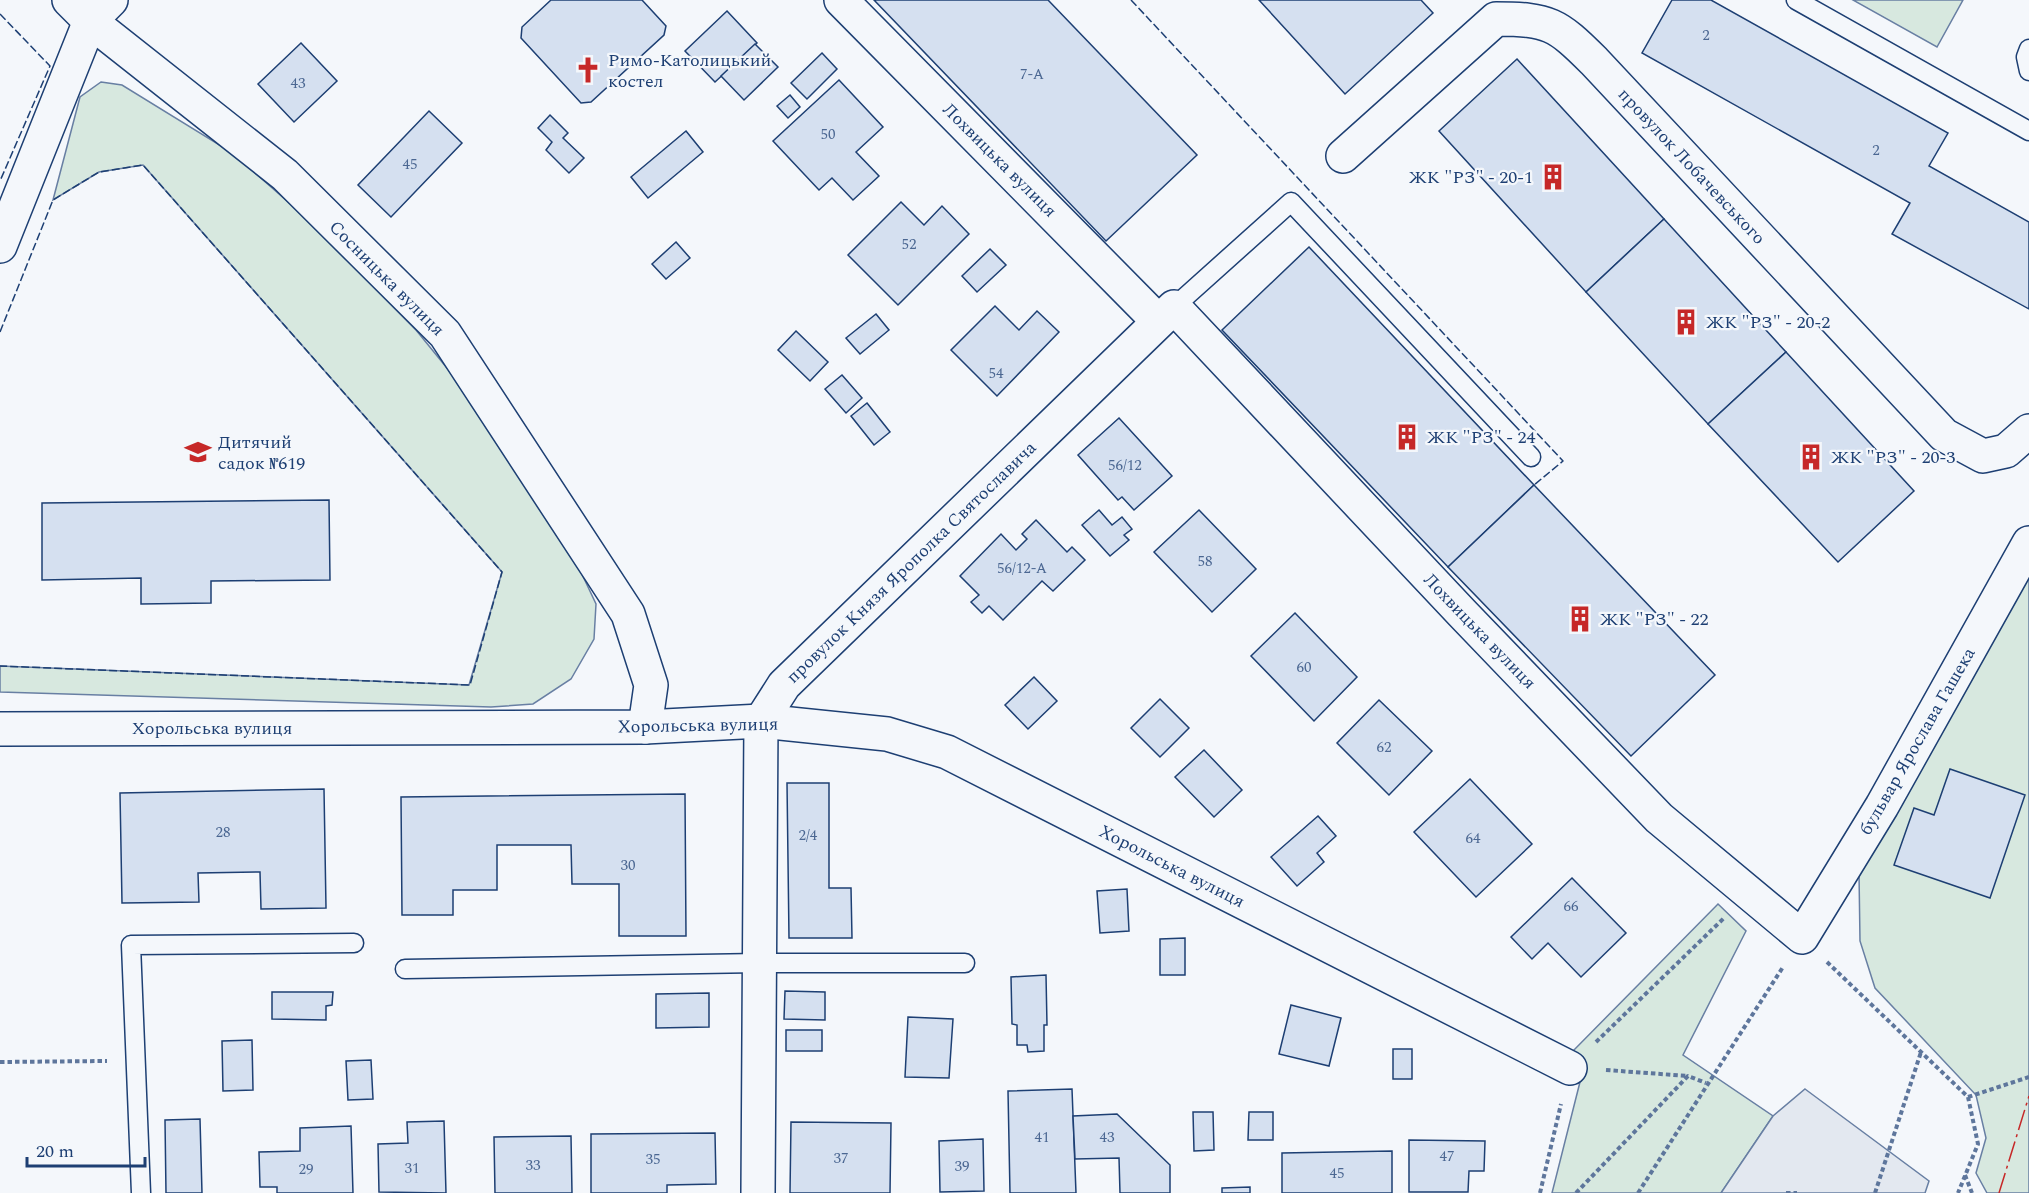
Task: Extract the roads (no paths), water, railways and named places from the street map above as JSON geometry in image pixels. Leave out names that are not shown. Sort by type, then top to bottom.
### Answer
[{"type":"street","name":"Лохвицька вулиця","points":[[841,0],[1166,314],[1462,613],[1659,818],[1802,937]]},
{"type":"street","points":[[0,246],[90,7]]},
{"type":"street","name":"Сосницька вулиця","points":[[90,7],[285,175],[445,334],[628,614],[651,685],[645,727]]},
{"type":"street","name":"провулок Лобачевського","points":[[1343,156],[1496,19],[1533,19],[1565,32],[1944,435],[1983,456],[2006,451],[2028,436]]},
{"type":"street","name":"провулок Князя Ярополка Святославича","points":[[761,721],[784,685],[1166,314]]},
{"type":"street","name":"бульвар Ярослава Гашека","points":[[1802,937],[1882,806],[2029,543]]},
{"type":"street","points":[[758,1193],[761,721]]},
{"type":"street","name":"Хорольська вулиця","points":[[0,729],[645,727],[761,721],[887,734],[947,752],[1570,1068]]},
{"type":"lane","points":[[1796,0],[2029,132]]},
{"type":"lane","points":[[2029,49],[2026,57],[2029,71]]},
{"type":"lane","points":[[1166,314],[1291,202],[1531,457]]},
{"type":"lane","points":[[141,1193],[131,945],[354,943]]},
{"type":"lane","points":[[405,969],[759,963],[965,963]]},
{"type":"place","name":"Римо-Католицький костел","points":[[588,70]]},
{"type":"place","name":"ЖК \"РЗ\" - 20-1","points":[[1553,177]]},
{"type":"place","name":"ЖК \"РЗ\" - 20-2","points":[[1686,322]]},
{"type":"place","name":"ЖК \"РЗ\" - 24","points":[[1407,437]]},
{"type":"place","name":"Дитячий садок №619","points":[[198,452]]},
{"type":"place","name":"ЖК \"РЗ\" - 20-3","points":[[1811,457]]},
{"type":"place","name":"ЖК \"РЗ\" - 22","points":[[1580,619]]}]
